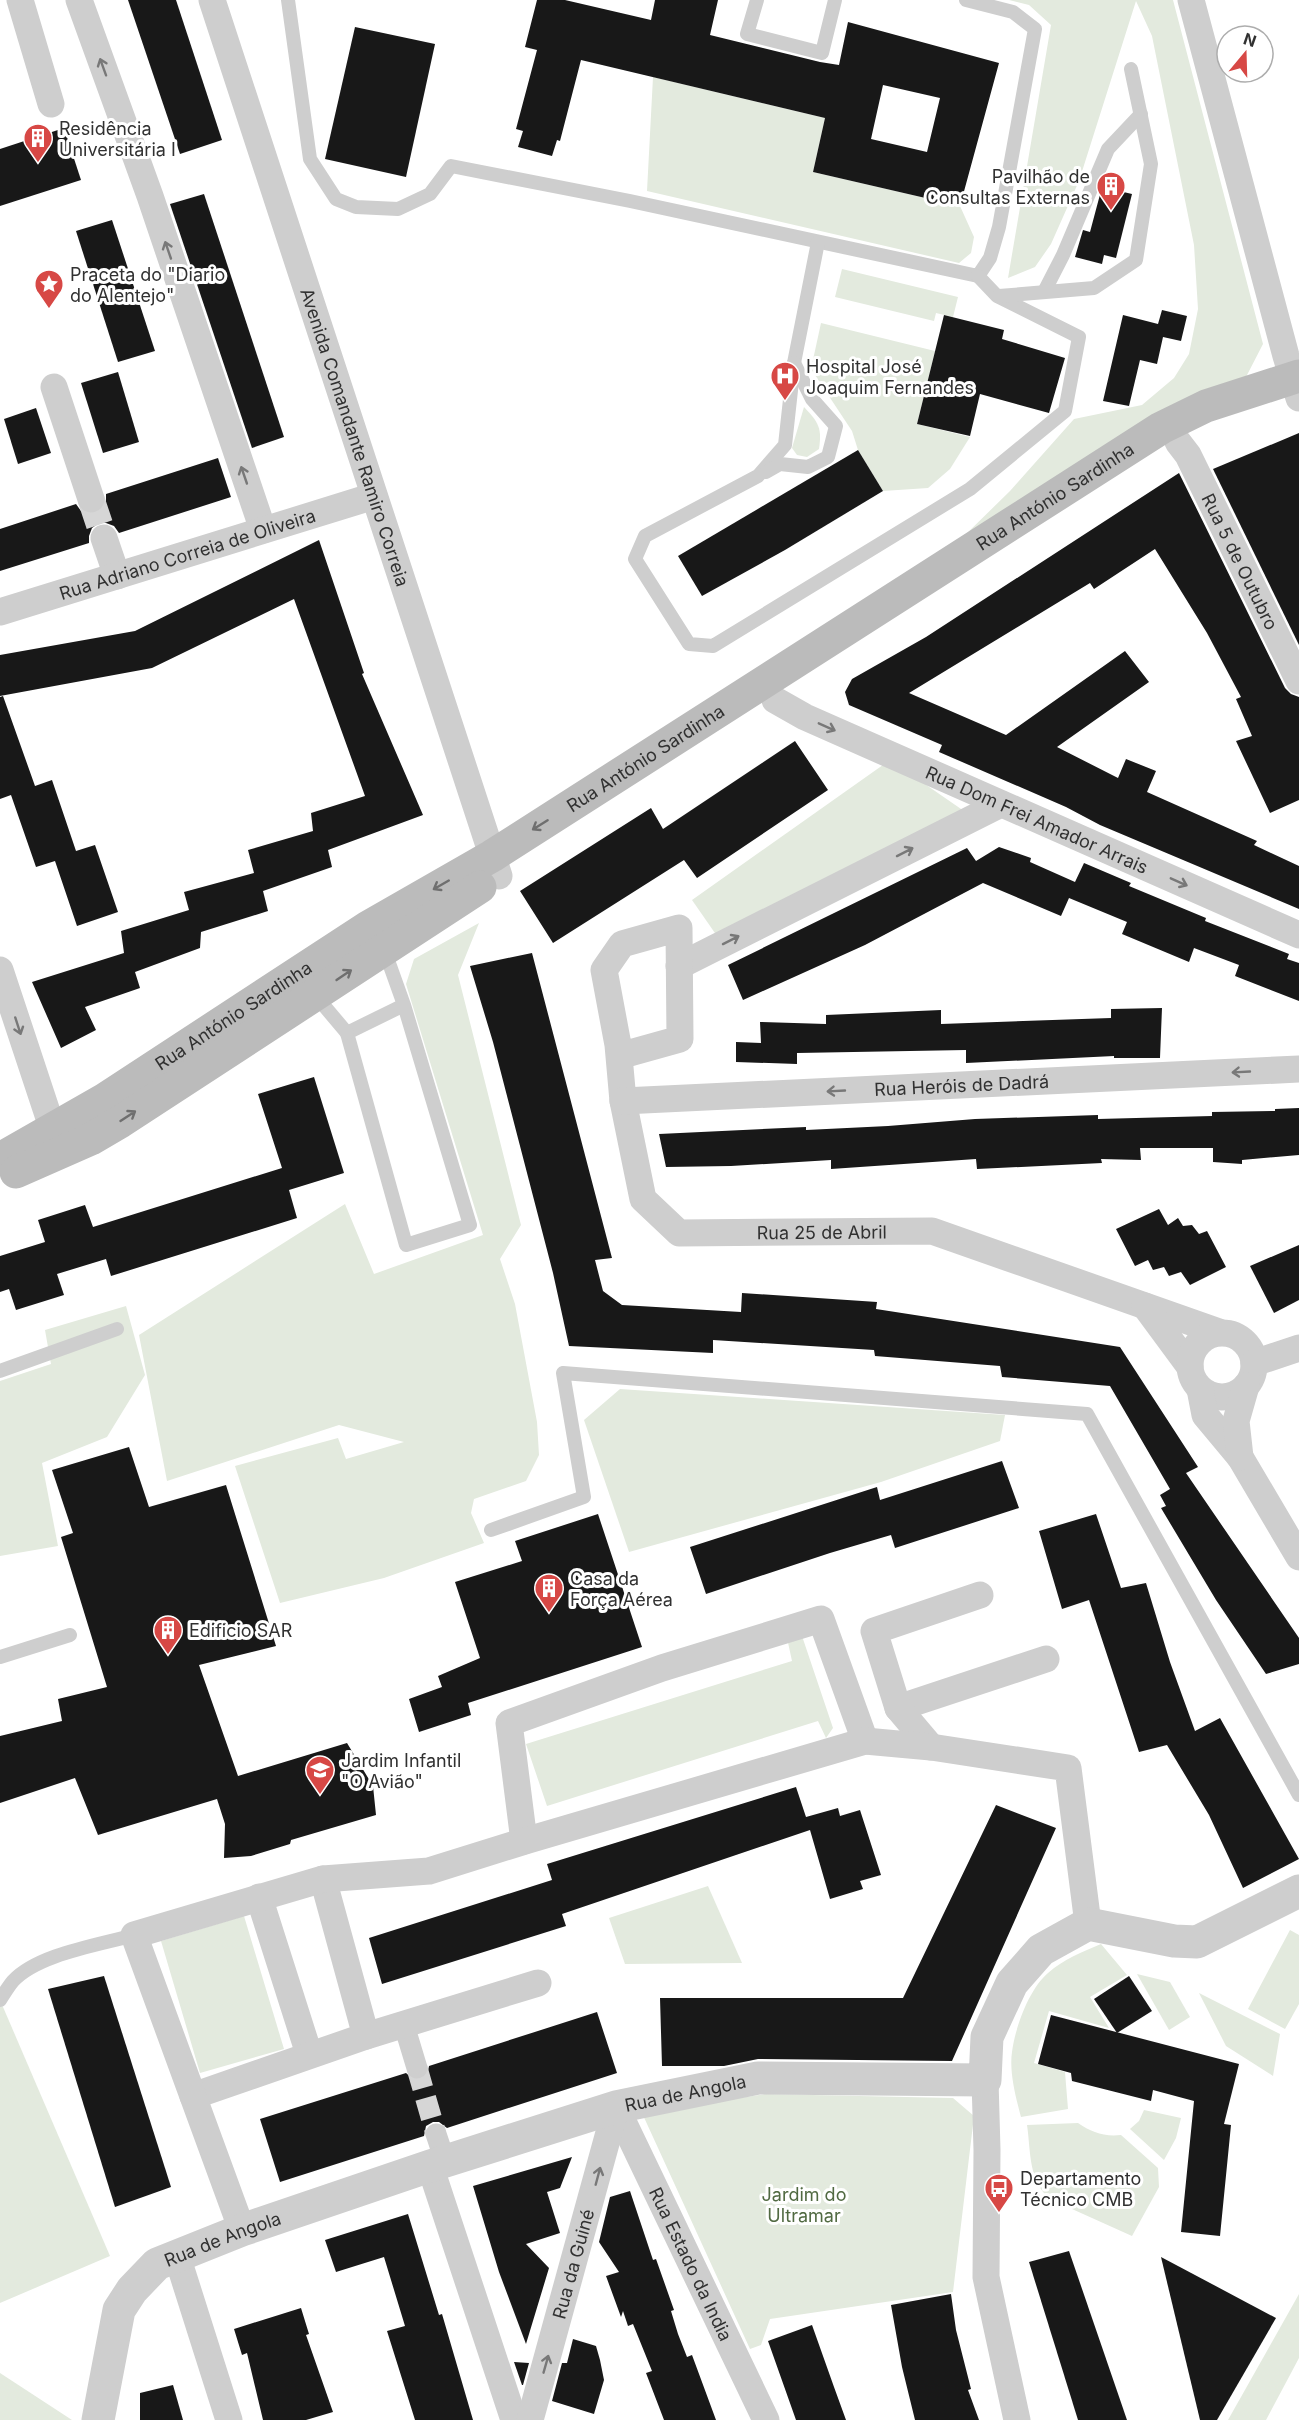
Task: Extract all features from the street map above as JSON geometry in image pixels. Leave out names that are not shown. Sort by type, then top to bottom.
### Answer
[{"type":"main road","name":"Rua António Sardinha","points":[[0,1159],[115,1092],[368,927],[495,866],[776,700],[1178,442],[1248,412],[1297,387]]},
{"type":"main road","name":"Rua António Sardinha","points":[[0,1176],[7,1176],[91,1139],[315,995],[384,948],[495,866],[1161,428],[1206,406],[1297,387]]},
{"type":"street","points":[[20,0],[51,104]]},
{"type":"street","points":[[79,0],[150,196],[263,530]]},
{"type":"street","name":"Avenida Comandante Ramiro Correia","points":[[212,0],[495,866]]},
{"type":"street","points":[[1191,0],[1297,387]]},
{"type":"street","points":[[54,387],[91,499]]},
{"type":"street","name":"Rua 5 de Outubro","points":[[1178,442],[1188,455],[1299,681]]},
{"type":"street","name":"Rua Adriano Correia de Oliveira","points":[[0,612],[374,496]]},
{"type":"street","points":[[104,538],[117,576]]},
{"type":"street","name":"Rua Dom Frei Amador Arrais","points":[[776,700],[805,717],[1299,936]]},
{"type":"street","points":[[679,966],[1001,804]]},
{"type":"street","name":"Rua 25 de Abril","points":[[618,1056],[680,1039],[679,928],[622,944],[604,970],[618,1045],[618,1056],[623,1101],[643,1199],[679,1233],[932,1231],[1219,1332]]},
{"type":"street","points":[[0,970],[52,1130],[91,1139]]},
{"type":"street","name":"Rua Heróis de Dadrá","points":[[623,1101],[1299,1069]]},
{"type":"street","points":[[1144,1306],[1195,1378],[1212,1395],[1224,1397],[1236,1394],[1250,1374],[1299,1348]]},
{"type":"street","points":[[1240,1457],[1236,1420],[1250,1374],[1251,1350],[1243,1340],[1232,1334],[1219,1332],[1207,1336],[1197,1344],[1191,1354],[1205,1415],[1240,1457],[1299,1557]]},
{"type":"street","points":[[931,1747],[898,1708],[874,1631],[980,1595]]},
{"type":"street","points":[[525,1841],[509,1723],[662,1668],[821,1619],[865,1741]]},
{"type":"street","points":[[898,1708],[1046,1659]]},
{"type":"street","points":[[242,2230],[134,1935],[322,1879],[429,1872],[525,1841],[865,1741],[931,1747],[1068,1768],[1088,1924]]},
{"type":"street","points":[[322,1879],[366,2036]]},
{"type":"street","points":[[1017,2420],[986,2277],[985,2080],[987,2037],[1012,1983],[1041,1950],[1088,1924],[1174,1941],[1197,1942],[1299,1891]]},
{"type":"street","points":[[259,1897],[309,2054]]},
{"type":"street","points":[[193,2096],[309,2054],[538,1983]]},
{"type":"street","points":[[404,2025],[417,2068]]},
{"type":"street","name":"Rua de Angola","points":[[98,2420],[119,2310],[132,2290],[157,2264],[437,2154],[616,2107],[758,2078],[985,2080]]},
{"type":"street","name":"Rua da Guiné","points":[[530,2420],[616,2107]]},
{"type":"street","name":"Rua Estado da India","points":[[616,2107],[766,2420]]},
{"type":"street","points":[[437,2154],[514,2420]]},
{"type":"street","points":[[177,2256],[229,2420]]},
{"type":"lane","points":[[288,0],[310,159],[336,199],[356,207],[398,209],[430,194],[450,166],[630,201],[978,276],[997,296],[1079,337],[1065,411],[970,489],[713,646],[689,644],[635,559],[645,536],[780,464],[808,467],[828,457],[836,426],[812,399],[794,363]]},
{"type":"lane","points":[[757,0],[747,34],[822,53],[835,0]]},
{"type":"lane","points":[[966,0],[1013,12],[1035,29],[999,227],[990,258],[978,276]]},
{"type":"lane","points":[[997,296],[1094,288],[1136,260],[1150,165],[1131,69]]},
{"type":"lane","points":[[1044,292],[1064,255],[1108,150],[1141,114]]},
{"type":"lane","points":[[758,476],[784,445],[794,363],[818,242]]},
{"type":"lane","points":[[315,995],[347,1033],[406,1245],[470,1225],[404,1005],[384,948]]},
{"type":"lane","points":[[347,1033],[404,1005]]},
{"type":"lane","points":[[0,1371],[117,1329]]},
{"type":"lane","points":[[491,1530],[584,1497],[563,1373],[1087,1414],[1299,1795]]},
{"type":"lane","points":[[0,1657],[70,1635]]},
{"type":"lane","points":[[0,2000],[13,1981],[40,1964],[75,1951],[134,1935]]},
{"type":"green space","points":[[1009,0],[1173,0],[1263,344],[1246,377],[960,540],[1010,491],[1074,419],[1142,405],[1174,378],[1189,354],[1198,309],[1194,245],[1152,36],[1136,1],[1079,181],[1051,244],[1035,267],[1008,278],[1051,25],[1029,5]]},
{"type":"green space","points":[[653,77],[825,118],[813,172],[960,206],[974,237],[971,253],[959,263],[647,191]]},
{"type":"green space","points":[[842,269],[958,297],[953,317],[936,313],[934,321],[835,297]]},
{"type":"green space","points":[[821,323],[935,351],[917,424],[970,437],[950,469],[928,488],[883,491],[858,450],[852,431],[811,369]]},
{"type":"green space","points":[[804,407],[813,417],[820,431],[819,449],[807,457],[797,455],[792,448]]},
{"type":"green space","points":[[890,760],[964,811],[717,936],[692,900]]},
{"type":"green space","points":[[479,923],[458,975],[521,1225],[500,1259],[515,1304],[537,1422],[539,1455],[526,1481],[474,1499],[471,1513],[484,1543],[384,1578],[280,1603],[235,1466],[338,1438],[346,1459],[404,1442],[339,1425],[167,1481],[139,1335],[345,1204],[374,1274],[483,1235],[406,984],[414,959]]},
{"type":"green space","points":[[126,1306],[145,1375],[107,1437],[42,1463],[58,1546],[0,1556],[0,1381],[51,1364],[45,1330]]},
{"type":"green space","points":[[620,1389],[1005,1415],[1000,1441],[881,1482],[629,1552],[584,1420]]},
{"type":"green space","points":[[802,1636],[833,1728],[826,1738],[818,1721],[547,1806],[526,1744],[792,1661],[787,1638]]},
{"type":"green space","points":[[708,1886],[742,1963],[625,1964],[609,1918]]},
{"type":"green space","points":[[244,1916],[284,2049],[200,2073],[161,1941]]},
{"type":"green space","points":[[1290,1930],[1299,1935],[1299,2004],[1285,2029],[1248,2009]]},
{"type":"green space","points":[[1101,1944],[1127,1975],[1090,1997],[1109,2028],[1049,2011],[1034,2063],[1065,2072],[1068,2109],[1021,2117],[1011,2060],[1016,2032],[1029,1999],[1041,1980],[1054,1968]]},
{"type":"green space","points":[[1137,1974],[1170,1982],[1190,2017],[1169,2030]]},
{"type":"green space","points":[[1199,1993],[1280,2034],[1273,2076],[1226,2046]]},
{"type":"green space","points":[[0,2000],[110,2256],[0,2303]]},
{"type":"green space","name":"Jardim do Ultramar","points":[[765,2094],[953,2098],[974,2116],[953,2292],[770,2319],[761,2345],[750,2349],[642,2113]]},
{"type":"green space","points":[[1144,2110],[1181,2118],[1176,2138],[1164,2160],[1130,2129],[1139,2121]]},
{"type":"green space","points":[[1078,2123],[1098,2133],[1121,2135],[1158,2168],[1159,2187],[1132,2236],[1052,2200],[1039,2185],[1032,2166],[1027,2125]]},
{"type":"green space","points":[[1299,2294],[1299,2358],[1266,2420],[1228,2420]]},
{"type":"green space","points":[[0,2373],[72,2420],[0,2420]]},
{"type":"building","points":[[128,0],[176,0],[222,140],[180,154]]},
{"type":"building","points":[[537,0],[565,0],[651,20],[655,0],[718,0],[710,35],[820,62],[839,65],[848,22],[999,63],[960,206],[813,172],[825,118],[581,60],[560,141],[557,140],[552,156],[518,147],[523,131],[516,129],[537,50],[525,47]],"holes":[[[883,85],[940,98],[927,152],[871,139]]]},
{"type":"building","points":[[355,27],[435,44],[406,177],[325,159]]},
{"type":"building","name":"Residência Universitária I","points":[[64,128],[81,180],[0,206],[0,149]]},
{"type":"building","name":"Pavilhão de Consultas Externas","points":[[1102,187],[1132,194],[1116,258],[1104,255],[1102,264],[1075,257],[1083,230],[1090,232]]},
{"type":"building","points":[[204,194],[284,437],[252,448],[170,204]]},
{"type":"building","points":[[112,220],[155,351],[118,362],[76,231]]},
{"type":"building","points":[[1162,310],[1187,316],[1181,341],[1163,337],[1157,364],[1140,360],[1129,406],[1103,401],[1123,315],[1158,324]]},
{"type":"building","points":[[944,315],[1004,330],[1002,339],[1065,358],[1049,413],[980,394],[970,436],[917,424]]},
{"type":"building","points":[[118,372],[139,442],[103,453],[81,383]]},
{"type":"building","points":[[36,408],[51,453],[18,464],[4,419]]},
{"type":"building","points":[[1299,433],[1299,645],[1213,469]]},
{"type":"building","points":[[858,450],[883,491],[785,550],[702,596],[678,556]]},
{"type":"building","points":[[218,458],[231,497],[119,533],[114,526],[99,523],[92,528],[89,543],[0,571],[0,529],[76,504],[81,511],[95,514],[103,509],[106,494]]},
{"type":"building","points":[[1179,473],[1285,688],[1291,694],[1299,697],[1299,800],[1270,813],[1236,741],[1252,736],[1236,699],[1241,697],[1207,633],[1155,549],[1094,589],[1090,583],[909,693],[1006,735],[1125,651],[1149,682],[1057,747],[1118,778],[1126,759],[1156,771],[1147,792],[1257,841],[1254,845],[1299,866],[1299,909],[1100,825],[1066,807],[939,752],[942,745],[849,705],[845,692],[852,679],[926,637]]},
{"type":"building","points":[[319,540],[364,673],[362,674],[423,815],[328,850],[332,867],[263,891],[268,911],[201,932],[200,948],[135,972],[140,988],[85,1007],[96,1030],[61,1048],[32,982],[124,953],[121,931],[189,910],[184,892],[254,873],[248,850],[313,831],[311,813],[365,796],[294,599],[152,668],[0,696],[0,655],[135,631]]},
{"type":"building","points":[[3,696],[35,786],[52,780],[76,851],[95,845],[118,912],[77,926],[55,861],[36,867],[11,795],[0,799],[0,697]]},
{"type":"building","points":[[795,741],[828,790],[697,878],[684,860],[553,943],[520,891],[651,808],[663,829]]},
{"type":"building","points":[[999,847],[1031,858],[1030,862],[1075,882],[1084,863],[1131,883],[1129,886],[1206,918],[1205,921],[1289,954],[1287,959],[1299,963],[1299,1001],[1235,976],[1239,965],[1194,948],[1189,962],[1122,934],[1127,922],[1069,898],[1061,916],[983,883],[865,945],[743,1000],[728,965],[967,848],[976,861]]},
{"type":"building","points":[[532,953],[612,1258],[595,1260],[603,1291],[622,1305],[741,1312],[742,1293],[877,1302],[876,1309],[1120,1347],[1198,1467],[1186,1473],[1299,1638],[1299,1664],[1266,1674],[1216,1600],[1161,1508],[1166,1506],[1160,1495],[1170,1489],[1110,1386],[1002,1377],[1000,1366],[875,1356],[874,1350],[713,1340],[713,1353],[569,1346],[553,1273],[493,1042],[470,966]]},
{"type":"building","points":[[1162,1008],[1160,1058],[1114,1058],[1114,1056],[966,1063],[966,1050],[797,1053],[797,1064],[736,1062],[736,1042],[761,1043],[760,1022],[826,1024],[826,1015],[941,1010],[941,1024],[1111,1018],[1111,1009]]},
{"type":"building","points":[[314,1077],[344,1173],[289,1190],[297,1218],[111,1276],[106,1259],[57,1274],[64,1295],[16,1310],[9,1289],[0,1292],[0,1256],[45,1242],[38,1220],[85,1205],[93,1227],[282,1168],[258,1094]]},
{"type":"building","points":[[1299,1108],[1299,1155],[1242,1160],[1242,1164],[1213,1162],[1213,1148],[1140,1148],[1141,1160],[1101,1159],[1102,1163],[977,1169],[976,1159],[831,1169],[831,1160],[666,1167],[659,1134],[806,1127],[806,1130],[975,1119],[1098,1115],[1098,1119],[1212,1116],[1212,1112],[1275,1111],[1275,1109]]},
{"type":"building","points":[[1159,1209],[1168,1225],[1178,1218],[1183,1226],[1192,1225],[1199,1234],[1207,1231],[1226,1267],[1190,1285],[1181,1272],[1169,1276],[1164,1267],[1153,1270],[1148,1260],[1135,1266],[1116,1229]]},
{"type":"building","points":[[1299,1245],[1299,1300],[1274,1313],[1250,1266]]},
{"type":"building","name":"Edificio SAR","points":[[129,1447],[149,1507],[226,1485],[276,1646],[199,1665],[238,1776],[347,1743],[373,1786],[376,1815],[291,1840],[290,1844],[251,1856],[224,1858],[225,1824],[217,1799],[98,1835],[75,1778],[0,1803],[0,1736],[62,1721],[58,1699],[107,1687],[61,1537],[73,1533],[52,1470]]},
{"type":"building","points":[[1002,1461],[1019,1508],[895,1548],[891,1535],[706,1594],[690,1547],[877,1487],[880,1500]]},
{"type":"building","name":"Casa da Força Aérea","points":[[598,1514],[642,1647],[468,1703],[471,1715],[419,1732],[409,1699],[442,1687],[438,1676],[480,1658],[455,1582],[522,1561],[515,1541]]},
{"type":"building","points":[[1096,1514],[1121,1588],[1146,1583],[1170,1662],[1195,1731],[1220,1718],[1299,1859],[1243,1888],[1209,1815],[1167,1745],[1139,1752],[1089,1600],[1062,1609],[1039,1531]]},
{"type":"building","points":[[796,1787],[806,1817],[838,1808],[840,1816],[860,1810],[881,1875],[860,1881],[863,1889],[830,1899],[810,1830],[562,1914],[566,1926],[382,1984],[369,1938],[552,1880],[547,1864]]},
{"type":"building","points":[[996,1805],[1056,1828],[952,2061],[758,2059],[724,2066],[662,2066],[660,1998],[903,1998]]},
{"type":"building","points":[[104,1976],[171,2187],[115,2207],[48,1989]]},
{"type":"building","points":[[1129,1976],[1152,2011],[1117,2033],[1094,1999]]},
{"type":"building","points":[[597,2012],[617,2073],[447,2128],[439,2122],[433,2122],[426,2126],[424,2136],[280,2182],[260,2119],[406,2073],[414,2080],[421,2080],[427,2076],[429,2066]]},
{"type":"building","points":[[1051,2015],[1239,2064],[1224,2124],[1231,2125],[1220,2236],[1181,2232],[1194,2101],[1153,2090],[1151,2101],[1072,2081],[1071,2073],[1038,2064]]},
{"type":"building","points":[[572,2157],[560,2188],[547,2192],[560,2233],[526,2244],[549,2268],[526,2344],[499,2272],[473,2186]]},
{"type":"building","points":[[630,2191],[653,2260],[656,2259],[674,2310],[671,2311],[678,2334],[687,2357],[692,2355],[716,2420],[664,2420],[646,2373],[652,2371],[633,2324],[628,2326],[623,2311],[621,2317],[606,2276],[619,2272],[599,2242],[610,2197]]},
{"type":"building","points":[[408,2214],[439,2315],[442,2314],[473,2420],[415,2420],[387,2331],[405,2326],[384,2257],[336,2272],[325,2240]]},
{"type":"building","points":[[1069,2251],[1127,2420],[1078,2420],[1029,2262]]},
{"type":"building","points":[[1161,2257],[1276,2318],[1217,2420],[1200,2420]]},
{"type":"building","points":[[951,2294],[956,2330],[971,2389],[968,2390],[979,2420],[915,2420],[902,2367],[891,2305]]},
{"type":"building","points":[[301,2308],[309,2334],[306,2335],[333,2412],[306,2420],[263,2420],[247,2353],[242,2355],[234,2329]]},
{"type":"building","points":[[812,2325],[846,2420],[796,2420],[768,2341]]},
{"type":"building","points":[[573,2339],[596,2346],[600,2360],[604,2380],[594,2414],[552,2401],[562,2363],[567,2363]]},
{"type":"building","points":[[514,2362],[529,2363],[523,2385],[522,2385]]},
{"type":"building","points":[[173,2385],[183,2420],[140,2420],[140,2393]]},
{"type":"tunnel","points":[[91,499],[104,538]]},
{"type":"tunnel","points":[[417,2068],[436,2134]]},
{"type":"place","name":"Residência Universitária I","points":[[38,164]]},
{"type":"place","name":"Pavilhão de Consultas Externas","points":[[1111,212]]},
{"type":"place","name":"Praceta do \"Diario do Alentejo\"","points":[[49,310]]},
{"type":"place","name":"Hospital José Joaquim Fernandes","points":[[785,402]]},
{"type":"place","name":"Casa da Força Aérea","points":[[549,1614]]},
{"type":"place","name":"Edificio SAR","points":[[168,1656]]},
{"type":"place","name":"Jardim Infantil \"O Avião\"","points":[[320,1796]]},
{"type":"place","name":"Departamento Técnico CMB","points":[[999,2214]]}]
